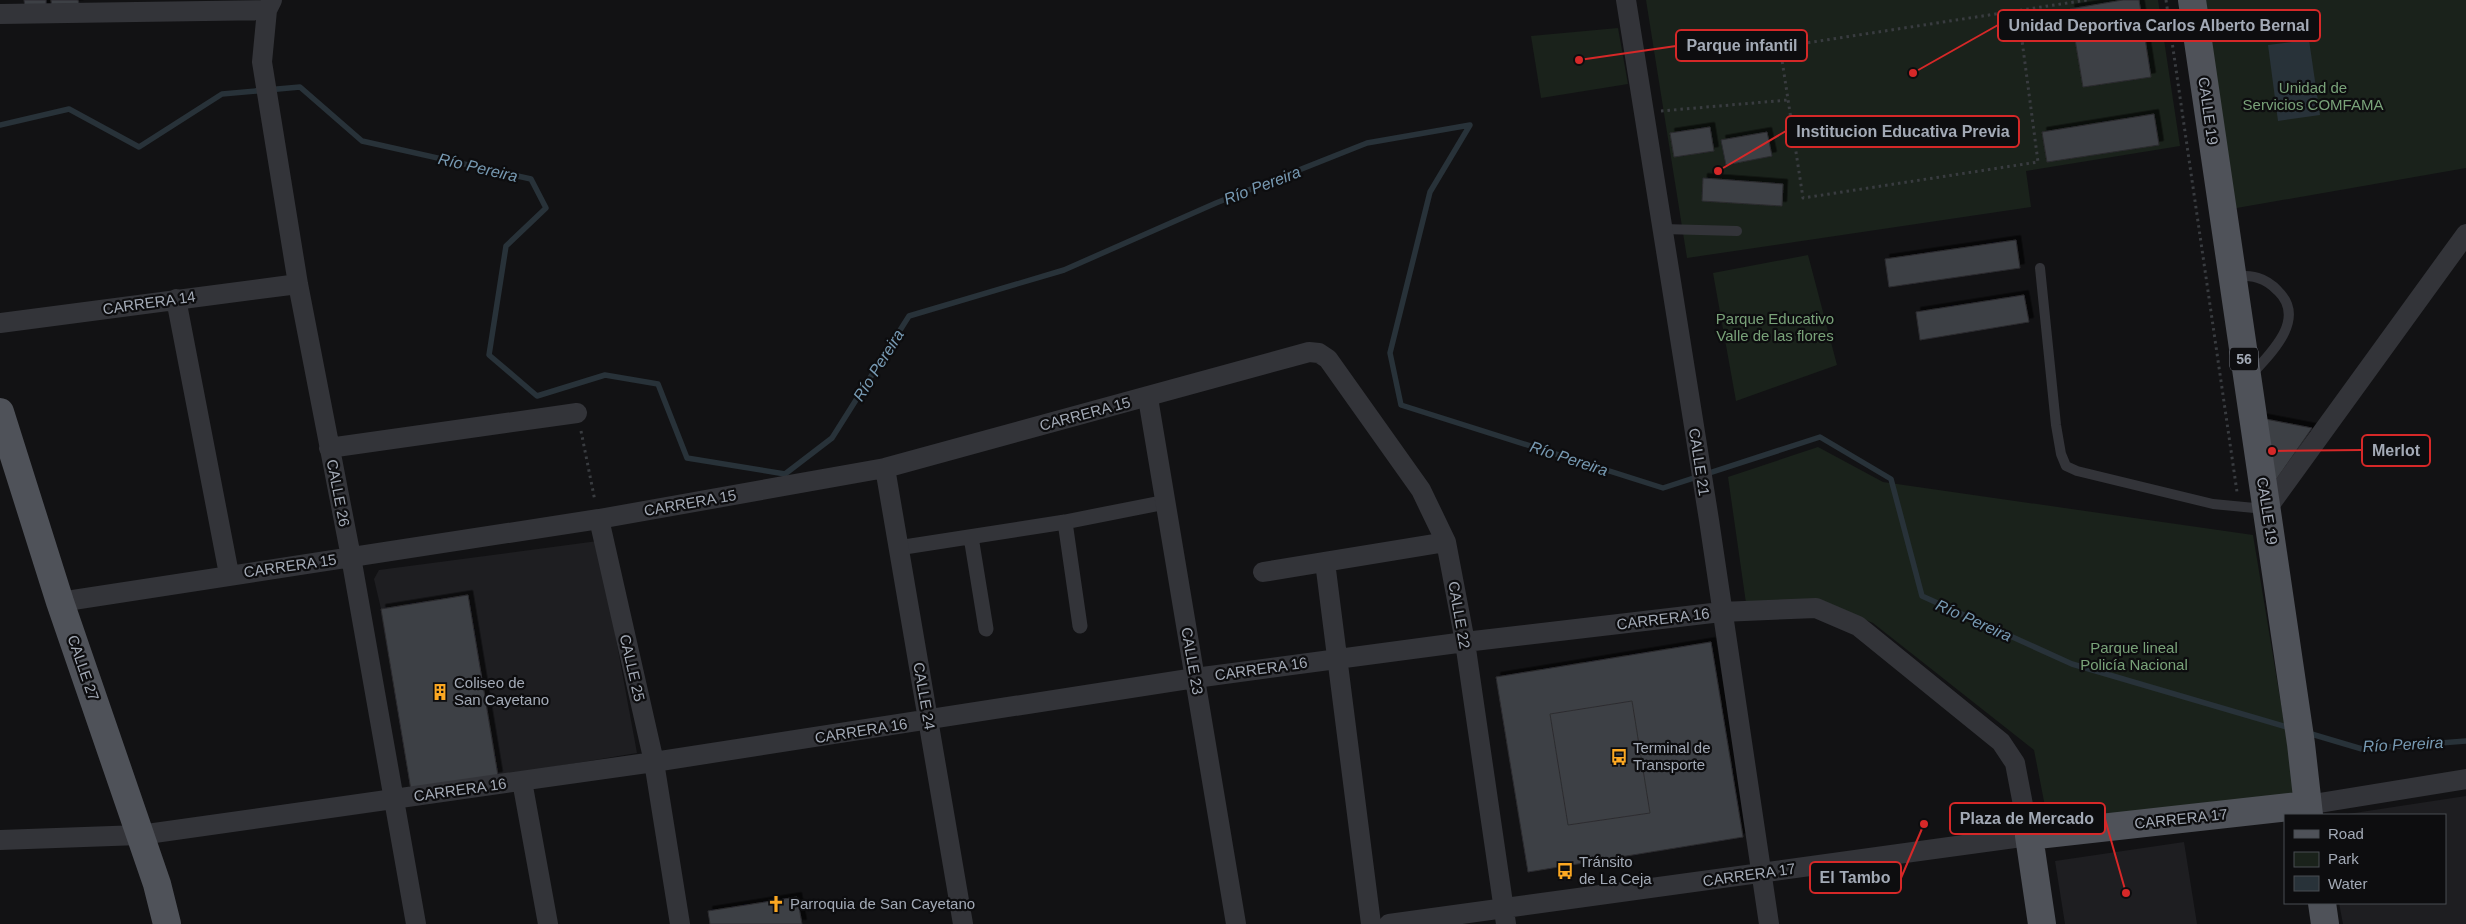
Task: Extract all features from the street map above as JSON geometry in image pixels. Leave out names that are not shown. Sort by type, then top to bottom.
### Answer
[{"type":"main road","name":"CALLE 19","points":[[2192,0],[2301,744],[2308,810]]},
{"type":"main road","name":"CALLE 27","points":[[0,412],[60,602],[157,884],[167,924]]},
{"type":"main road","name":"CARRERA 17","points":[[2029,836],[2308,810]]},
{"type":"main road","points":[[2029,836],[2042,924]]},
{"type":"main road","points":[[2322,904],[2325,924]]},
{"type":"street","name":"CALLE 21","points":[[1622,0],[1663,229],[1709,520],[1721,612],[1769,924]]},
{"type":"street","points":[[0,14],[269,5]]},
{"type":"street","name":"CALLE 26","points":[[269,5],[262,62],[298,284],[351,558],[416,924]]},
{"type":"street","points":[[2266,510],[2466,234]]},
{"type":"street","name":"CARRERA 14","points":[[0,323],[298,284]]},
{"type":"street","points":[[176,299],[229,574]]},
{"type":"street","name":"CARRERA 15","points":[[60,602],[229,574],[351,558],[599,519],[885,468],[1148,398],[1309,352]]},
{"type":"street","name":"CALLE 22","points":[[1309,352],[1319,353],[1334,368],[1421,490],[1446,542],[1464,642],[1505,916]]},
{"type":"street","name":"CALLE 23","points":[[1148,398],[1236,924]]},
{"type":"street","points":[[329,448],[577,413]]},
{"type":"street","name":"CALLE 24","points":[[885,468],[963,924]]},
{"type":"street","points":[[898,548],[1064,522],[1166,502]]},
{"type":"street","name":"CALLE 25","points":[[599,519],[654,762],[680,924]]},
{"type":"street","points":[[1064,522],[1080,626]]},
{"type":"street","points":[[971,537],[986,629]]},
{"type":"street","points":[[1262,572],[1446,542]]},
{"type":"street","points":[[1325,562],[1371,924]]},
{"type":"street","name":"CARRERA 16","points":[[0,840],[140,834],[654,762],[928,721],[1195,678],[1464,642],[1721,612],[1816,608],[1858,626],[2001,742],[2015,764],[2029,836]]},
{"type":"street","name":"CARRERA 17","points":[[2308,810],[2466,779]]},
{"type":"street","points":[[522,781],[548,924]]},
{"type":"street","name":"CARRERA 17","points":[[1389,924],[1505,916],[1760,873],[2029,836]]},
{"type":"lane","points":[[1663,229],[1737,231]]},
{"type":"lane","points":[[2040,268],[2056,425],[2061,454],[2066,466],[2077,471],[2213,504],[2266,510]]},
{"type":"lane","points":[[2232,276],[2250,275],[2269,281],[2284,296],[2290,313],[2288,326],[2278,345],[2247,379]]},
{"type":"path","points":[[2018,10],[2038,162],[1803,198],[1780,47],[2018,10],[2087,0]]},
{"type":"path","points":[[2166,0],[2240,507]]},
{"type":"path","points":[[1643,112],[1788,100]]},
{"type":"path","points":[[577,413],[599,519]]},
{"type":"shaded area","points":[[598,541],[637,753],[498,776],[468,595],[381,609],[374,579],[379,570]]},
{"type":"shaded area","points":[[2466,796],[2466,924],[2343,924],[2339,904],[2446,904],[2446,814],[2348,814]]},
{"type":"shaded area","points":[[2184,842],[2197,924],[2065,924],[2055,861]]},
{"type":"green space","points":[[1646,0],[2158,0],[2180,146],[2026,171],[2031,207],[1687,258]]},
{"type":"green space","name":"Unidad de Servicios COMFAMA","points":[[2203,0],[2466,0],[2466,168],[2231,209]]},
{"type":"green space","points":[[1618,28],[1628,84],[1541,98],[1531,36]]},
{"type":"green space","name":"Parque Educativo Valle de las flores","points":[[1808,255],[1837,365],[1736,401],[1713,273]]},
{"type":"green space","name":"Parque lineal Policía Nacional","points":[[1818,447],[1883,482],[2253,535],[2297,801],[2049,827],[2034,750],[1873,623],[1818,600],[1746,603],[1728,477]]},
{"type":"water","points":[[2309,40],[2320,115],[2278,121],[2268,45]]},
{"type":"building","points":[[24,0],[46,0],[46,8],[25,8]]},
{"type":"building","points":[[51,0],[78,0],[79,4],[52,7]]},
{"type":"building","points":[[2123,0],[2139,0],[2151,77],[2083,87],[2070,9]]},
{"type":"building","points":[[2154,114],[2159,145],[2047,162],[2042,132]]},
{"type":"building","points":[[1710,127],[1714,151],[1674,157],[1670,133]]},
{"type":"building","points":[[1767,132],[1772,156],[1726,165],[1721,140]]},
{"type":"building","points":[[1703,178],[1783,184],[1782,206],[1702,201]]},
{"type":"building","points":[[2016,240],[2020,268],[1889,287],[1885,259]]},
{"type":"building","points":[[2024,295],[2029,322],[1920,340],[1916,312]]},
{"type":"building","points":[[2260,418],[2312,428],[2269,490]]},
{"type":"building","name":"Coliseo de San Cayetano","points":[[468,595],[498,776],[411,790],[381,609]]},
{"type":"building","name":"Terminal de Transporte","points":[[1711,642],[1743,837],[1528,872],[1496,677]]},
{"type":"building","points":[[1632,701],[1650,813],[1568,825],[1550,714]]},
{"type":"building","name":"Parroquia de San Cayetano","points":[[797,897],[802,924],[710,924],[708,911]]},
{"type":"waterway","name":"Río Pereira","points":[[0,125],[69,109],[139,147],[222,94],[300,87],[362,141],[531,179],[546,208],[506,246],[489,355],[537,396],[605,375],[658,384],[687,458],[785,474],[832,438],[909,316],[1064,270],[1216,203],[1367,143],[1470,125],[1430,192],[1390,353],[1401,405],[1663,488],[1820,437],[1891,479],[1922,596],[2072,664],[2290,728]]},
{"type":"waterway","name":"Río Pereira","points":[[2308,733],[2362,749],[2466,741]]},
{"type":"place","name":"Parque infantil","points":[[1579,60]]},
{"type":"place","name":"Unidad Deportiva Carlos Alberto Bernal","points":[[1913,73]]},
{"type":"place","name":"Institucion Educativa Previa","points":[[1718,171]]},
{"type":"place","name":"Merlot","points":[[2272,451]]},
{"type":"place","name":"Coliseo de San Cayetano","points":[[440,692]]},
{"type":"place","name":"Terminal de Transporte","points":[[1619,757]]},
{"type":"place","name":"El Tambo","points":[[1924,824]]},
{"type":"place","name":"Tránsito de La Ceja","points":[[1565,871]]},
{"type":"place","name":"Plaza de Mercado","points":[[2126,893]]},
{"type":"place","name":"Parroquia de San Cayetano","points":[[776,904]]}]
